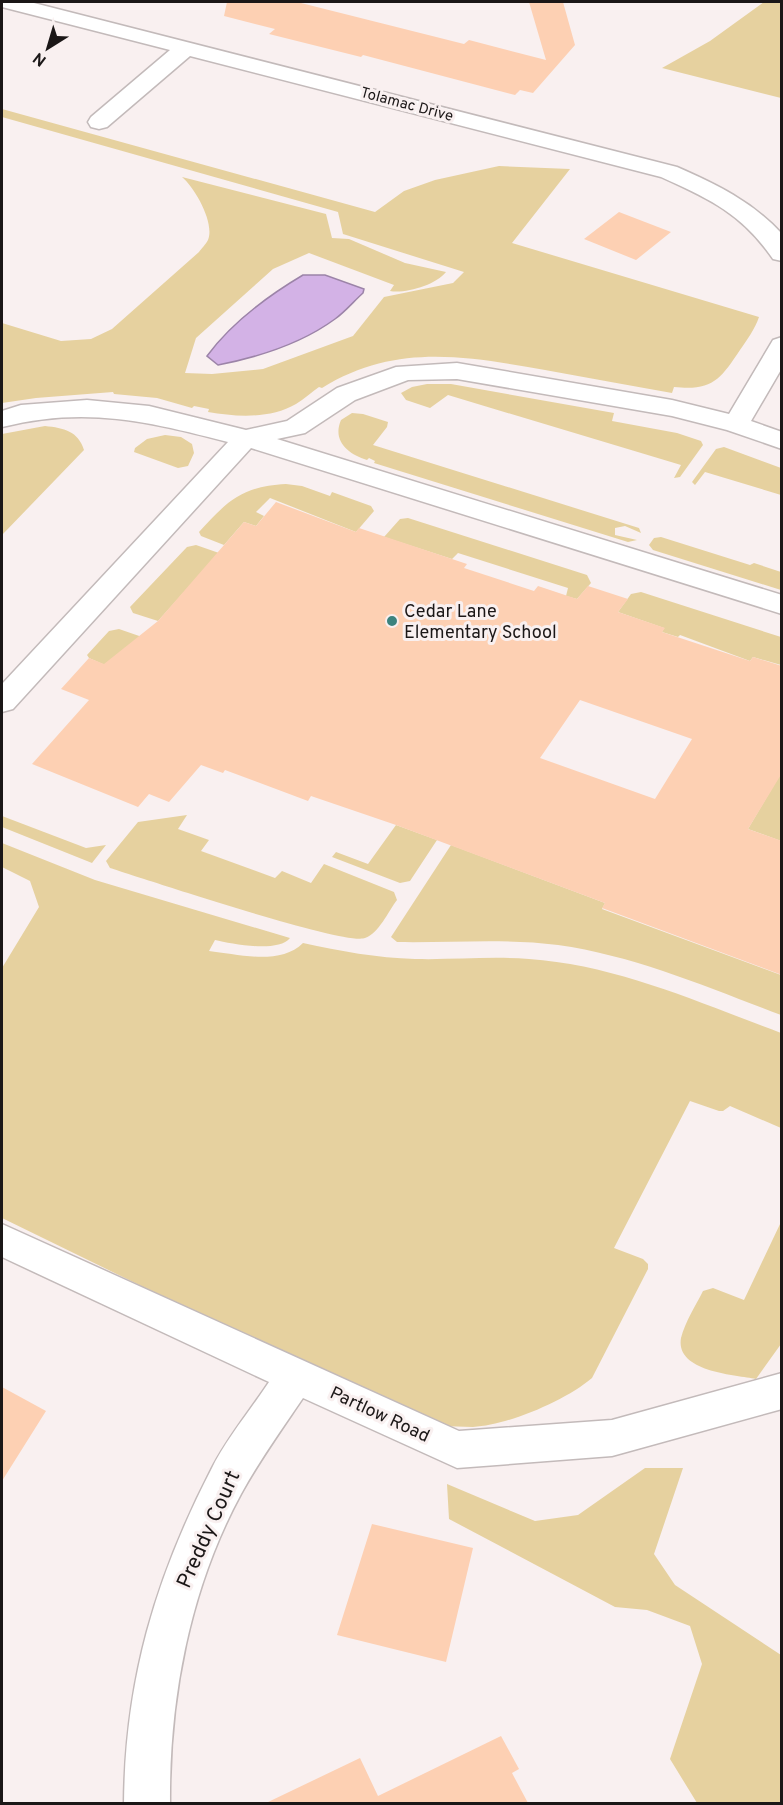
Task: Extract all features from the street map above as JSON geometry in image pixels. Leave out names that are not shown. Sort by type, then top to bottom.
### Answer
[{"type":"street","name":"Tolamac Drive","points":[[7,2],[96,15],[187,47],[669,172],[705,188],[735,206],[759,225],[782,254]]},
{"type":"street","points":[[99,122],[187,47]]},
{"type":"street","points":[[736,424],[782,345]]},
{"type":"street","points":[[2,702],[246,438],[296,427],[346,394],[405,372],[457,372],[672,408],[736,424],[782,441]]},
{"type":"street","points":[[2,419],[21,413],[87,408],[149,414],[246,438],[782,605]]},
{"type":"street","name":"Partlow Road","points":[[2,1240],[457,1450],[612,1438],[782,1391]]},
{"type":"street","name":"Preddy Court","points":[[147,1803],[147,1751],[162,1650],[188,1565],[226,1481],[295,1376]]},
{"type":"shaded area","points":[[764,2],[781,2],[781,98],[662,68],[710,41]]},
{"type":"shaded area","points":[[2,109],[375,212],[404,191],[435,180],[499,166],[570,169],[512,243],[759,317],[748,338],[720,376],[698,387],[674,387],[672,393],[487,361],[431,357],[376,364],[349,374],[322,388],[319,387],[286,409],[253,416],[219,414],[208,412],[209,409],[194,406],[192,408],[157,398],[114,394],[113,392],[2,403],[2,323],[61,341],[91,339],[112,329],[205,245],[209,233],[206,215],[193,189],[182,177],[326,214],[332,238],[349,239],[405,263],[446,272],[435,281],[420,288],[396,292],[390,291],[394,285],[309,253],[273,269],[196,338],[185,373],[212,374],[263,369],[353,336],[384,297],[453,283],[464,272],[343,234],[338,212],[2,117]]},
{"type":"shaded area","points":[[303,275],[325,275],[364,289],[363,293],[335,319],[294,342],[264,354],[218,365],[207,356],[227,332],[250,311]]},
{"type":"shaded area","points":[[427,384],[451,384],[614,413],[612,421],[677,433],[701,441],[703,445],[680,477],[674,478],[681,465],[448,395],[430,408],[406,400],[401,393],[412,387]]},
{"type":"shaded area","points":[[352,413],[388,422],[387,427],[373,445],[639,528],[641,533],[625,526],[615,528],[615,535],[637,540],[628,542],[374,463],[375,461],[369,458],[367,460],[348,450],[340,440],[341,420]]},
{"type":"shaded area","points":[[45,426],[58,428],[74,435],[84,450],[2,535],[2,434]]},
{"type":"shaded area","points":[[165,435],[181,437],[192,444],[194,453],[188,466],[178,468],[134,452],[135,448],[147,439]]},
{"type":"shaded area","points":[[724,447],[781,468],[781,495],[705,472],[695,485],[692,482],[716,449]]},
{"type":"shaded area","points":[[286,484],[302,486],[330,496],[332,492],[371,506],[374,511],[356,532],[270,498],[256,512],[264,516],[256,526],[244,522],[224,545],[201,536],[199,532],[209,521],[237,497],[258,488]]},
{"type":"shaded area","points":[[408,518],[587,575],[591,583],[577,599],[566,596],[568,588],[458,553],[452,559],[384,537],[400,519]]},
{"type":"shaded area","points":[[661,537],[750,565],[754,563],[781,572],[781,590],[653,550],[649,545],[654,538]]},
{"type":"shaded area","points":[[196,545],[219,553],[158,621],[133,613],[130,607],[187,547]]},
{"type":"shaded area","points":[[641,592],[781,637],[781,665],[753,657],[750,661],[680,635],[678,637],[662,632],[664,628],[618,612],[631,594]]},
{"type":"shaded area","points":[[119,629],[145,638],[116,670],[89,658],[87,655],[109,631]]},
{"type":"shaded area","points":[[781,773],[781,841],[748,829]]},
{"type":"shaded area","points":[[187,815],[178,829],[209,840],[201,851],[275,878],[282,871],[311,883],[324,864],[394,892],[397,900],[375,932],[365,938],[350,938],[285,922],[110,868],[106,861],[138,822]]},
{"type":"shaded area","points":[[2,816],[86,848],[106,845],[92,863],[2,827]]},
{"type":"shaded area","points":[[396,825],[437,840],[410,881],[400,883],[332,857],[336,852],[368,864]]},
{"type":"shaded area","points":[[2,843],[95,880],[290,938],[284,943],[265,946],[215,940],[209,951],[245,956],[271,956],[294,950],[303,943],[359,954],[401,958],[529,959],[594,969],[689,998],[781,1033],[781,1128],[730,1106],[719,1111],[690,1101],[614,1248],[643,1259],[648,1264],[648,1269],[592,1378],[567,1395],[519,1417],[473,1427],[440,1426],[174,1302],[2,1218],[2,968],[39,907],[30,881],[2,867]]},
{"type":"shaded area","points":[[451,845],[605,903],[602,909],[781,975],[781,1015],[672,974],[587,950],[518,942],[397,942],[391,937]]},
{"type":"shaded area","points":[[781,1222],[781,1344],[756,1379],[708,1370],[697,1365],[687,1358],[682,1349],[681,1338],[703,1291],[713,1288],[744,1300]]},
{"type":"shaded area","points":[[645,1468],[683,1468],[654,1554],[675,1585],[781,1655],[781,1803],[697,1803],[670,1759],[702,1664],[690,1626],[647,1610],[615,1607],[449,1519],[447,1484],[535,1521],[578,1515]]},
{"type":"building","points":[[227,2],[297,2],[464,44],[469,40],[546,60],[529,2],[563,2],[575,45],[533,93],[520,90],[515,95],[363,55],[361,57],[269,34],[275,29],[224,16]]},
{"type":"building","points":[[619,212],[671,232],[636,260],[584,239]]},
{"type":"building","name":"Cedar Lane Elementary School","points":[[276,502],[356,532],[359,528],[467,564],[464,568],[534,591],[538,586],[577,599],[588,586],[628,599],[618,612],[665,628],[662,632],[750,661],[753,657],[782,666],[782,773],[748,829],[782,841],[782,975],[602,908],[605,903],[396,825],[311,796],[308,801],[225,770],[223,773],[201,765],[169,802],[149,794],[138,807],[32,764],[89,700],[61,689],[89,658],[104,664],[158,621],[244,522],[256,526]],"holes":[[[580,700],[692,739],[655,799],[540,758]]]},
{"type":"building","points":[[2,1387],[46,1411],[2,1481]]},
{"type":"building","points":[[372,1524],[473,1548],[446,1662],[337,1635]]},
{"type":"building","points":[[501,1736],[519,1769],[512,1773],[528,1803],[266,1803],[360,1758],[378,1796]]},
{"type":"place","name":"Cedar Lane Elementary School","points":[[392,621]]}]
